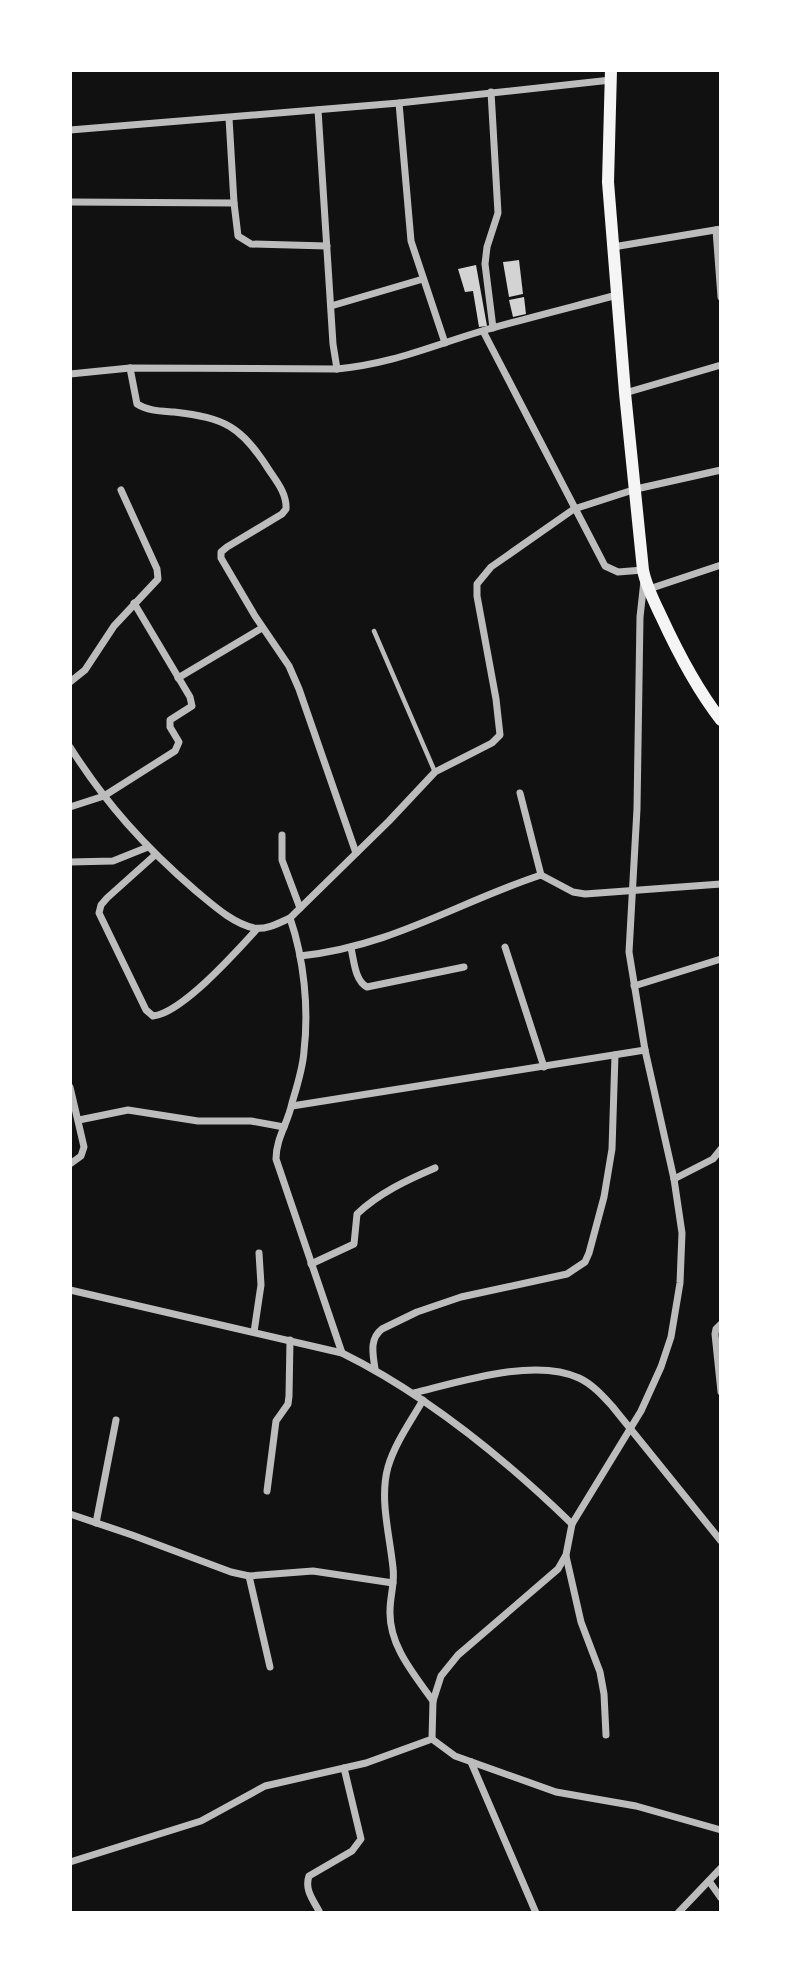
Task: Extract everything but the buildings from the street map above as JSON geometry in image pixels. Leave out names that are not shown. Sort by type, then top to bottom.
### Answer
[{"type":"main road","points":[[611,75],[608,182],[625,393],[645,579],[695,683],[721,720]]},
{"type":"street","points":[[70,130],[400,103],[611,75]]},
{"type":"street","points":[[491,92],[498,213],[487,247],[485,264],[493,328]]},
{"type":"street","points":[[400,103],[408,227],[445,343]]},
{"type":"street","points":[[318,110],[333,344],[337,369]]},
{"type":"street","points":[[229,118],[238,236],[251,244],[327,246]]},
{"type":"street","points":[[70,202],[234,203]]},
{"type":"street","points":[[613,247],[718,229],[721,298]]},
{"type":"street","points":[[331,306],[423,279]]},
{"type":"street","points":[[70,374],[130,369],[337,369],[367,366],[400,359],[493,328],[617,295]]},
{"type":"street","points":[[483,331],[605,566],[645,579],[721,565]]},
{"type":"street","points":[[625,393],[721,365]]},
{"type":"street","points":[[130,369],[137,404],[149,410],[205,416],[226,423],[244,436],[285,495],[286,509],[282,514],[221,552],[223,564],[289,666],[356,853]]},
{"type":"street","points":[[70,747],[104,796],[155,855],[235,921],[257,929],[275,925],[300,908],[435,772],[492,743],[500,735],[477,596],[477,584],[491,567],[574,509],[636,489],[721,470]]},
{"type":"street","points":[[70,682],[95,658],[114,626],[155,583],[159,574],[121,490]]},
{"type":"street","points":[[606,1735],[600,1672],[581,1622],[566,1555],[572,1524],[631,1427],[661,1367],[671,1337],[680,1283],[682,1233],[674,1179],[645,1050],[629,951],[637,809],[640,617],[645,579]]},
{"type":"street","points":[[70,807],[104,796],[179,746],[170,727],[170,720],[192,705],[134,603]]},
{"type":"street","points":[[178,678],[262,628]]},
{"type":"street","points":[[520,793],[541,875],[573,892],[632,891],[721,884]]},
{"type":"street","points":[[282,835],[282,860],[300,908]]},
{"type":"street","points":[[70,862],[113,861],[148,848]]},
{"type":"street","points":[[155,855],[107,898],[99,913],[146,1010],[153,1016],[170,1010],[197,988],[223,966],[257,929]]},
{"type":"street","points":[[300,956],[351,948],[398,934],[541,875]]},
{"type":"street","points":[[289,918],[300,956],[306,1014],[304,1053],[292,1106],[276,1146],[276,1159],[342,1353]]},
{"type":"street","points":[[506,947],[544,1067]]},
{"type":"street","points":[[351,948],[358,977],[362,984],[368,987],[464,967]]},
{"type":"street","points":[[634,986],[721,959]]},
{"type":"street","points":[[292,1106],[645,1050]]},
{"type":"street","points":[[374,1369],[373,1343],[375,1334],[382,1329],[439,1304],[567,1274],[585,1262],[604,1196],[612,1149],[615,1055]]},
{"type":"street","points":[[70,1087],[79,1120],[83,1153],[70,1164]]},
{"type":"street","points":[[79,1120],[128,1110],[198,1121],[251,1121],[284,1127]]},
{"type":"street","points":[[674,1179],[713,1159],[721,1149]]},
{"type":"street","points":[[311,1264],[354,1244],[356,1214],[363,1208],[382,1194],[435,1168]]},
{"type":"street","points":[[254,1332],[261,1284],[259,1253]]},
{"type":"street","points":[[70,1290],[342,1353],[374,1369],[423,1400],[519,1474],[572,1524]]},
{"type":"street","points":[[721,1324],[715,1334],[721,1392]]},
{"type":"street","points":[[267,1491],[276,1420],[288,1404],[289,1340]]},
{"type":"street","points":[[414,1394],[488,1375],[522,1371],[558,1372],[579,1378],[599,1392],[631,1427],[721,1541]]},
{"type":"street","points":[[423,1400],[396,1447],[388,1468],[386,1514],[393,1583],[390,1609],[394,1636],[407,1664],[433,1701]]},
{"type":"street","points":[[96,1523],[116,1420]]},
{"type":"street","points":[[70,1514],[230,1572],[249,1576],[313,1571],[393,1583]]},
{"type":"street","points":[[432,1739],[433,1701],[441,1676],[458,1655],[545,1581],[566,1555]]},
{"type":"street","points":[[249,1576],[270,1667]]},
{"type":"street","points":[[432,1739],[455,1756],[556,1792],[636,1806],[721,1830]]},
{"type":"street","points":[[70,1862],[201,1821],[265,1786],[366,1763],[432,1739]]},
{"type":"street","points":[[471,1762],[536,1913]]},
{"type":"street","points":[[320,1913],[308,1891],[306,1883],[309,1876],[352,1851],[361,1839],[344,1768]]},
{"type":"street","points":[[678,1913],[721,1868]]},
{"type":"street","points":[[709,1881],[721,1898]]},
{"type":"lane","points":[[374,631],[435,772]]}]
